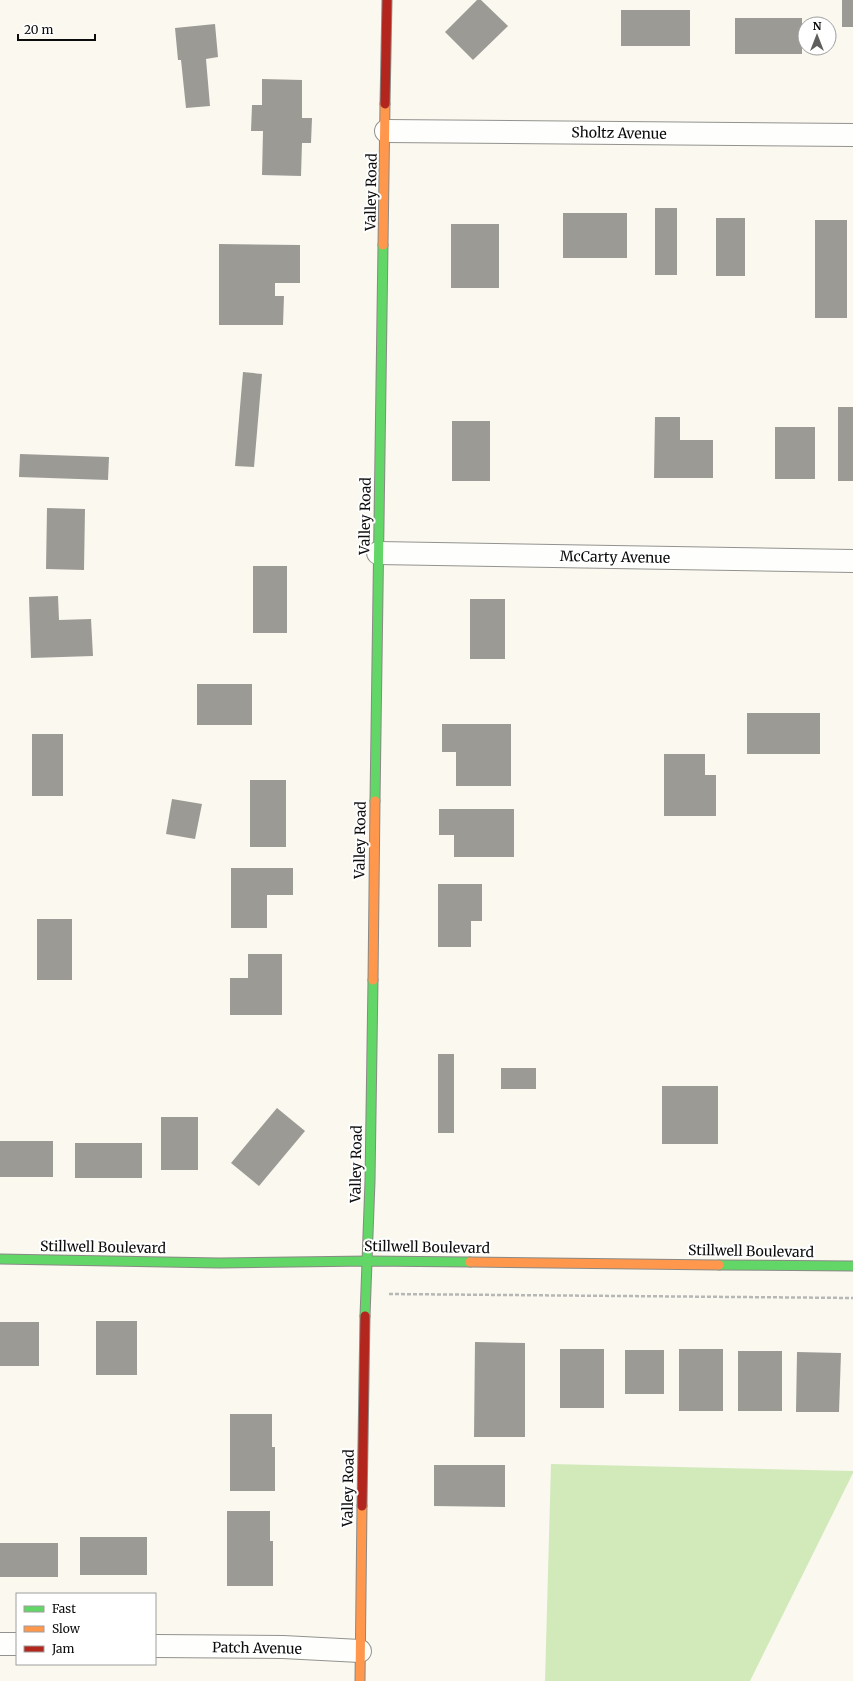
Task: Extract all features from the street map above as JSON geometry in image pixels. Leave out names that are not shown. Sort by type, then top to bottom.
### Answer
[{"type":"street","name":"Valley Road","points":[[360,1681],[366,1294],[368,1261],[387,0]]},
{"type":"street","name":"Sholtz Avenue","points":[[386,131],[853,135]]},
{"type":"street","name":"McCarty Avenue","points":[[378,553],[853,561]]},
{"type":"street","name":"Stillwell Boulevard","points":[[0,1260],[219,1263],[368,1261],[853,1266]]},
{"type":"street","points":[[0,1644],[16,1644]]},
{"type":"street","name":"Patch Avenue","points":[[156,1646],[283,1647],[360,1651]]},
{"type":"path","points":[[366,1294],[853,1298]]},
{"type":"green space","points":[[551,1464],[853,1471],[853,1473],[750,1681],[545,1681]]},
{"type":"building","points":[[477,0],[481,0],[508,26],[473,60],[445,32]]},
{"type":"building","points":[[842,0],[853,0],[853,27],[842,27]]},
{"type":"building","points":[[621,10],[690,10],[690,46],[621,46]]},
{"type":"building","points":[[735,18],[797,18],[797,54],[735,54]]},
{"type":"building","points":[[215,24],[218,57],[206,59],[210,106],[186,108],[181,60],[178,60],[175,28]]},
{"type":"building","points":[[262,79],[302,80],[302,118],[312,118],[311,143],[302,143],[301,176],[262,175],[263,131],[251,131],[252,105],[262,105]]},
{"type":"building","points":[[655,208],[677,208],[677,275],[655,275]]},
{"type":"building","points":[[563,213],[627,213],[627,258],[563,258]]},
{"type":"building","points":[[716,218],[745,218],[745,276],[716,276]]},
{"type":"building","points":[[815,220],[847,220],[847,318],[815,318]]},
{"type":"building","points":[[451,224],[499,224],[499,288],[451,288]]},
{"type":"building","points":[[219,244],[300,245],[300,283],[275,283],[275,296],[284,296],[283,325],[219,325]]},
{"type":"building","points":[[243,372],[262,374],[254,467],[235,466]]},
{"type":"building","points":[[838,407],[853,407],[853,481],[838,481]]},
{"type":"building","points":[[655,417],[680,417],[680,440],[713,440],[713,478],[654,478]]},
{"type":"building","points":[[452,421],[490,421],[490,481],[452,481]]},
{"type":"building","points":[[775,427],[815,427],[815,479],[775,479]]},
{"type":"building","points":[[20,454],[109,457],[108,480],[19,477]]},
{"type":"building","points":[[47,508],[85,509],[84,570],[46,569]]},
{"type":"building","points":[[253,566],[287,566],[287,633],[253,633]]},
{"type":"building","points":[[58,596],[59,620],[91,619],[93,656],[31,658],[29,597]]},
{"type":"building","points":[[470,599],[505,599],[505,659],[470,659]]},
{"type":"building","points":[[197,684],[252,684],[252,725],[197,725]]},
{"type":"building","points":[[747,713],[820,713],[820,754],[747,754]]},
{"type":"building","points":[[442,724],[511,724],[511,786],[456,786],[456,752],[442,752]]},
{"type":"building","points":[[32,734],[63,734],[63,796],[32,796]]},
{"type":"building","points":[[664,754],[705,754],[705,775],[716,775],[716,816],[664,816]]},
{"type":"building","points":[[250,780],[286,780],[286,847],[250,847]]},
{"type":"building","points":[[172,799],[202,804],[195,839],[166,834]]},
{"type":"building","points":[[439,809],[514,809],[514,857],[454,857],[454,835],[439,835]]},
{"type":"building","points":[[231,868],[293,868],[293,895],[267,895],[267,928],[231,928]]},
{"type":"building","points":[[438,884],[482,884],[482,921],[471,921],[471,947],[438,947]]},
{"type":"building","points":[[37,919],[72,919],[72,980],[37,980]]},
{"type":"building","points":[[248,954],[282,954],[282,1015],[230,1015],[230,978],[248,978]]},
{"type":"building","points":[[438,1054],[454,1054],[454,1133],[438,1133]]},
{"type":"building","points":[[501,1068],[536,1068],[536,1089],[501,1089]]},
{"type":"building","points":[[662,1086],[718,1086],[718,1144],[662,1144]]},
{"type":"building","points":[[277,1108],[305,1131],[259,1186],[231,1163]]},
{"type":"building","points":[[161,1117],[198,1117],[198,1170],[161,1170]]},
{"type":"building","points":[[0,1141],[53,1141],[53,1177],[0,1177]]},
{"type":"building","points":[[75,1143],[142,1143],[142,1178],[75,1178]]},
{"type":"building","points":[[96,1321],[137,1321],[137,1375],[96,1375]]},
{"type":"building","points":[[0,1322],[39,1322],[39,1366],[0,1366]]},
{"type":"building","points":[[475,1342],[525,1343],[525,1437],[474,1437]]},
{"type":"building","points":[[560,1349],[604,1349],[604,1408],[560,1408]]},
{"type":"building","points":[[679,1349],[723,1349],[723,1411],[679,1411]]},
{"type":"building","points":[[625,1350],[664,1350],[664,1394],[625,1394]]},
{"type":"building","points":[[738,1351],[782,1351],[782,1411],[738,1411]]},
{"type":"building","points":[[797,1352],[841,1353],[839,1412],[796,1412]]},
{"type":"building","points":[[230,1414],[272,1414],[272,1447],[275,1447],[275,1491],[230,1491]]},
{"type":"building","points":[[434,1465],[505,1465],[505,1507],[434,1506]]},
{"type":"building","points":[[227,1511],[270,1511],[270,1541],[273,1541],[273,1586],[227,1586]]},
{"type":"building","points":[[80,1537],[147,1537],[147,1575],[80,1575]]},
{"type":"building","points":[[0,1543],[58,1543],[58,1577],[0,1577]]},
{"type":"traffic: fast","points":[[375,801],[383,245]]},
{"type":"traffic: fast","points":[[365,1316],[370,1181],[373,980]]},
{"type":"traffic: fast","points":[[0,1259],[219,1263],[368,1261],[470,1262]]},
{"type":"traffic: fast","points":[[719,1265],[853,1266]]},
{"type":"traffic: slow","points":[[383,245],[385,104]]},
{"type":"traffic: slow","points":[[373,980],[375,801]]},
{"type":"traffic: slow","points":[[470,1262],[719,1265]]},
{"type":"traffic: slow","points":[[360,1681],[362,1506]]},
{"type":"traffic: jam","points":[[385,104],[387,0]]},
{"type":"traffic: jam","points":[[362,1506],[365,1316]]}]
